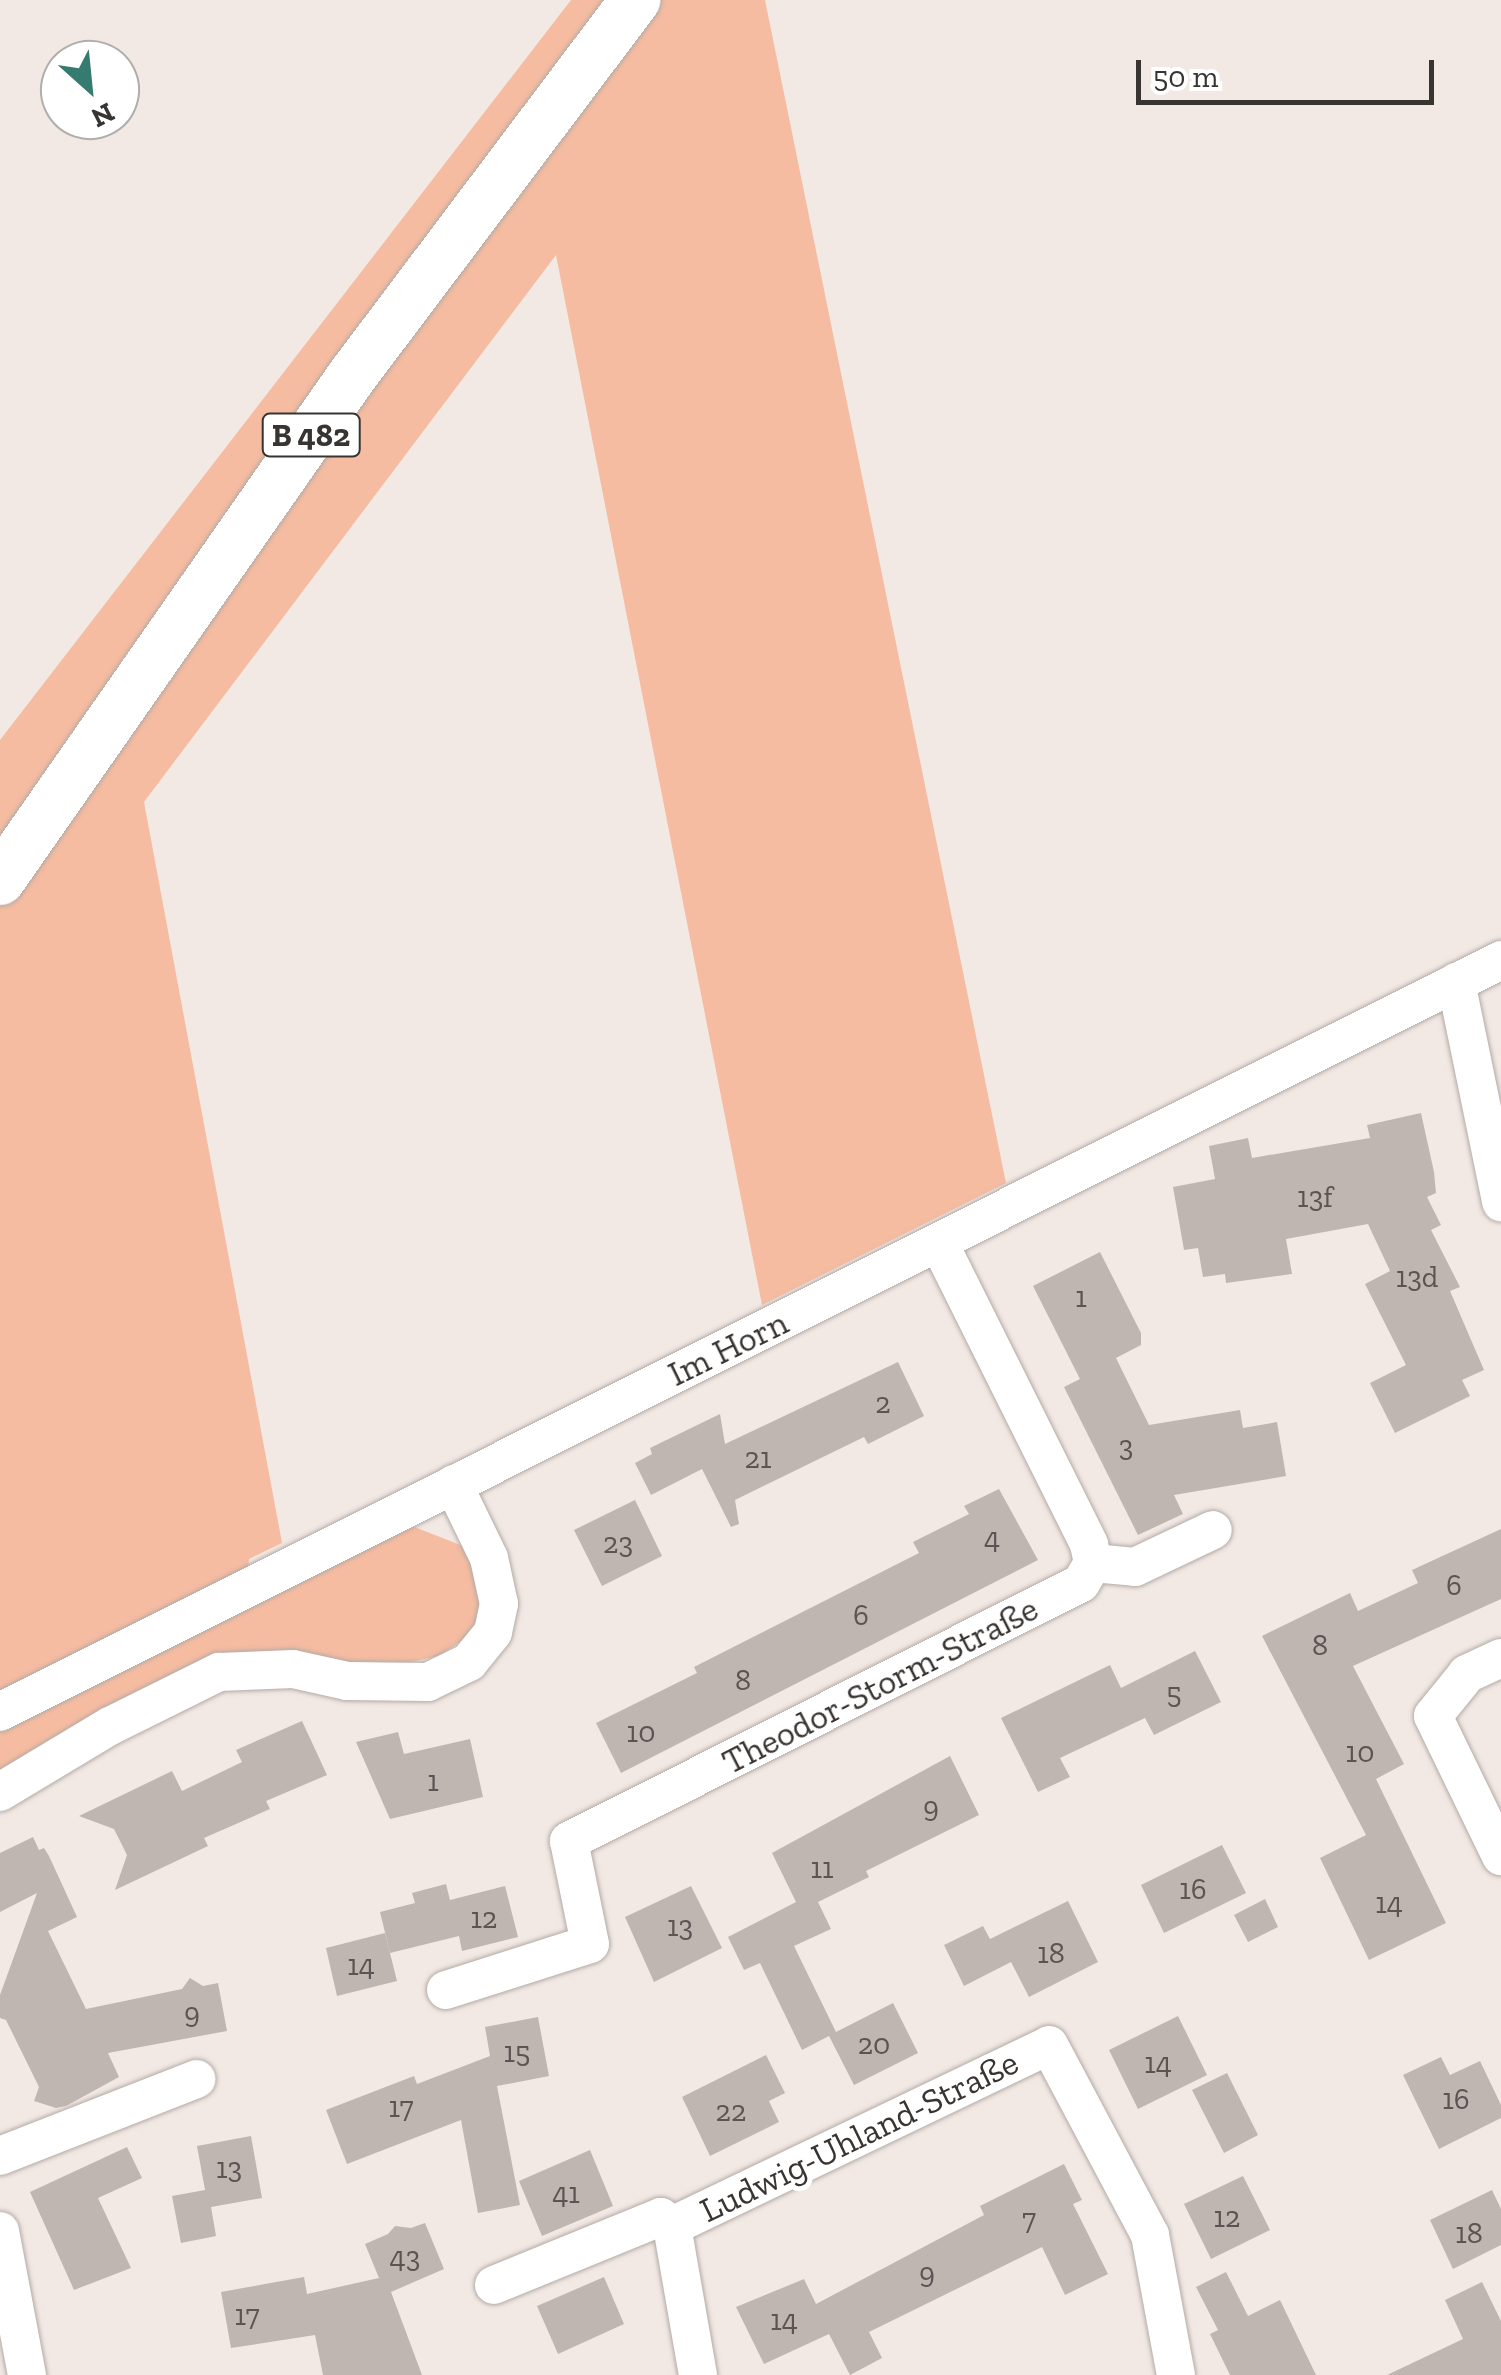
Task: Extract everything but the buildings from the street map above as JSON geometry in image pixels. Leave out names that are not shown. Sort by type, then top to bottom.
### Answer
[{"type":"main road","name":"B 482","points":[[0,880],[352,376],[634,0]]},
{"type":"street","name":"Im Horn","points":[[0,1712],[452,1484],[940,1245],[1501,960]]},
{"type":"street","points":[[1456,982],[1501,1202]]},
{"type":"street","points":[[940,1245],[1089,1544],[1093,1562],[1135,1568],[1214,1530]]},
{"type":"street","points":[[0,1792],[110,1726],[220,1672],[294,1669],[348,1681],[428,1682],[469,1662],[493,1632],[499,1604],[490,1558],[452,1484]]},
{"type":"street","name":"Theodor-Storm-Straße","points":[[446,1990],[590,1944],[569,1841],[1082,1584],[1093,1562]]},
{"type":"street","points":[[1501,1658],[1467,1674],[1434,1716],[1501,1856]]},
{"type":"street","name":"Ludwig-Uhland-Straße","points":[[672,2226],[1048,2045],[1150,2235],[1176,2375]]},
{"type":"street","points":[[0,2156],[196,2079]]},
{"type":"street","points":[[494,2285],[661,2217],[672,2226],[698,2375]]},
{"type":"street","points":[[0,2231],[28,2375]]},
{"type":"shaded area","points":[[571,0],[765,0],[1006,1183],[762,1305],[556,255],[144,802],[282,1543],[249,1559],[247,1599],[412,1526],[468,1548],[485,1611],[468,1636],[439,1656],[367,1671],[265,1654],[0,1770],[0,740]]}]
